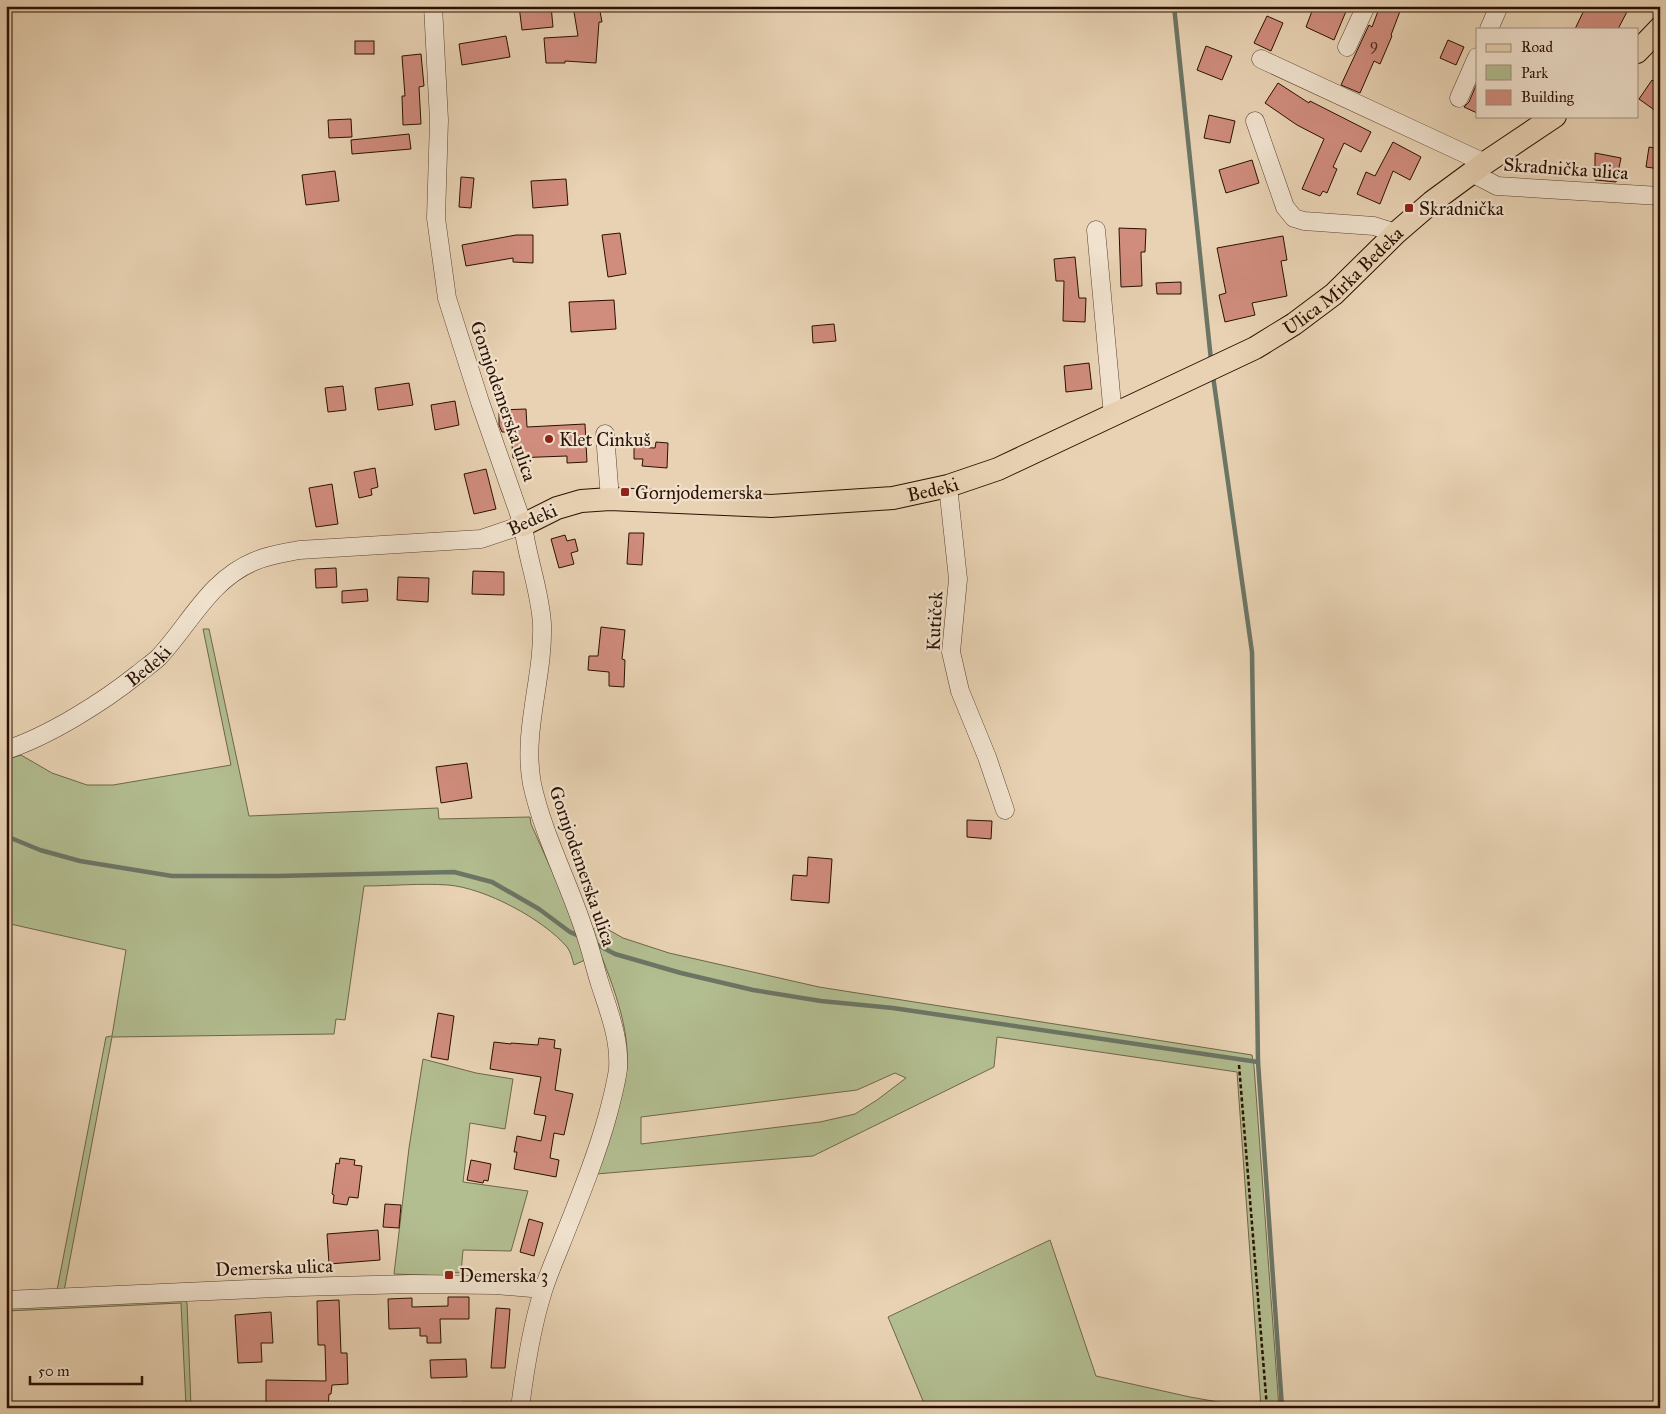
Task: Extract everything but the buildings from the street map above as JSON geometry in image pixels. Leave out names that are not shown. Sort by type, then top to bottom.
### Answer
[{"type":"main road","points":[[1638,51],[1660,28]]},
{"type":"main road","name":"Ulica Mirka Bedeka","points":[[1213,368],[1254,348],[1294,324],[1334,294],[1396,233],[1432,202],[1552,118]]},
{"type":"main road","name":"Bedeki","points":[[523,525],[540,515],[581,501],[610,499],[771,506],[893,498],[948,486],[998,469],[1213,368]]},
{"type":"street","name":"Gornjodemerska ulica","points":[[433,6],[439,120],[436,218],[447,298],[480,402],[523,525],[542,624],[541,652],[530,735],[532,780],[538,810],[583,927],[613,1025],[618,1052],[618,1070],[602,1133],[544,1289],[528,1348],[520,1408]]},
{"type":"street","points":[[1347,47],[1366,6]]},
{"type":"street","points":[[1489,28],[1499,6]]},
{"type":"street","name":"Skradnička ulica","points":[[1261,59],[1478,168],[1498,186],[1660,196]]},
{"type":"street","points":[[1459,98],[1476,59]]},
{"type":"street","points":[[1255,120],[1286,207],[1294,218],[1304,221],[1374,226],[1396,233]]},
{"type":"street","points":[[1096,230],[1113,416]]},
{"type":"street","points":[[605,434],[610,499]]},
{"type":"street","name":"Kutiček","points":[[948,486],[958,579],[952,652],[960,691],[987,757],[1005,810]]},
{"type":"street","name":"Bedeki","points":[[6,750],[21,746],[121,687],[158,658],[219,583],[236,570],[255,561],[299,550],[481,539],[523,525]]},
{"type":"street","name":"Demerska ulica","points":[[6,1300],[298,1286],[495,1284],[544,1289]]},
{"type":"path","points":[[1239,1065],[1267,1408]]},
{"type":"path","points":[[1651,1408],[1660,1401]]},
{"type":"green space","points":[[203,629],[209,629],[249,816],[438,808],[439,819],[530,817],[531,824],[577,927],[585,960],[574,965],[567,947],[557,936],[529,916],[479,892],[448,885],[364,886],[345,1020],[336,1019],[334,1034],[112,1037],[64,1291],[57,1290],[106,1037],[112,1036],[126,950],[6,923],[6,760],[21,755],[52,773],[87,785],[113,785],[231,765]]},
{"type":"green space","points":[[600,925],[623,938],[669,953],[819,987],[1252,1055],[1279,1408],[1261,1408],[1237,1072],[997,1037],[994,1067],[813,1156],[596,1174],[620,1100],[627,1069],[627,1049],[616,996],[591,930]],"holes":[[[895,1073],[906,1078],[855,1114],[820,1122],[641,1144],[641,1117],[857,1090]]]},
{"type":"green space","points":[[423,1059],[476,1073],[513,1079],[505,1129],[470,1123],[463,1182],[528,1191],[511,1251],[463,1250],[461,1273],[445,1272],[445,1276],[394,1274],[409,1148]]},
{"type":"green space","points":[[1050,1240],[1096,1376],[1190,1397],[1252,1408],[926,1408],[888,1317]]},
{"type":"green space","points":[[185,1300],[187,1303],[191,1406],[186,1406],[181,1303],[6,1311],[6,1306]]},
{"type":"green space","points":[[462,1402],[511,1402],[511,1408],[459,1408]]},
{"type":"waterway","points":[[1174,6],[1211,360]]},
{"type":"waterway","points":[[1213,376],[1252,652],[1258,1062],[1282,1408]]},
{"type":"waterway","points":[[6,836],[40,850],[80,861],[172,876],[454,872],[492,882],[539,909],[570,932],[581,937]]},
{"type":"waterway","points":[[594,943],[615,954],[681,973],[753,990],[821,1001],[893,1008],[1258,1062]]},
{"type":"place","name":"Skradnička","points":[[1409,208]]},
{"type":"place","name":"Klet Cinkuš","points":[[549,439]]},
{"type":"place","name":"Gornjodemerska","points":[[625,492]]},
{"type":"place","name":"Demerska 3","points":[[449,1275]]}]
